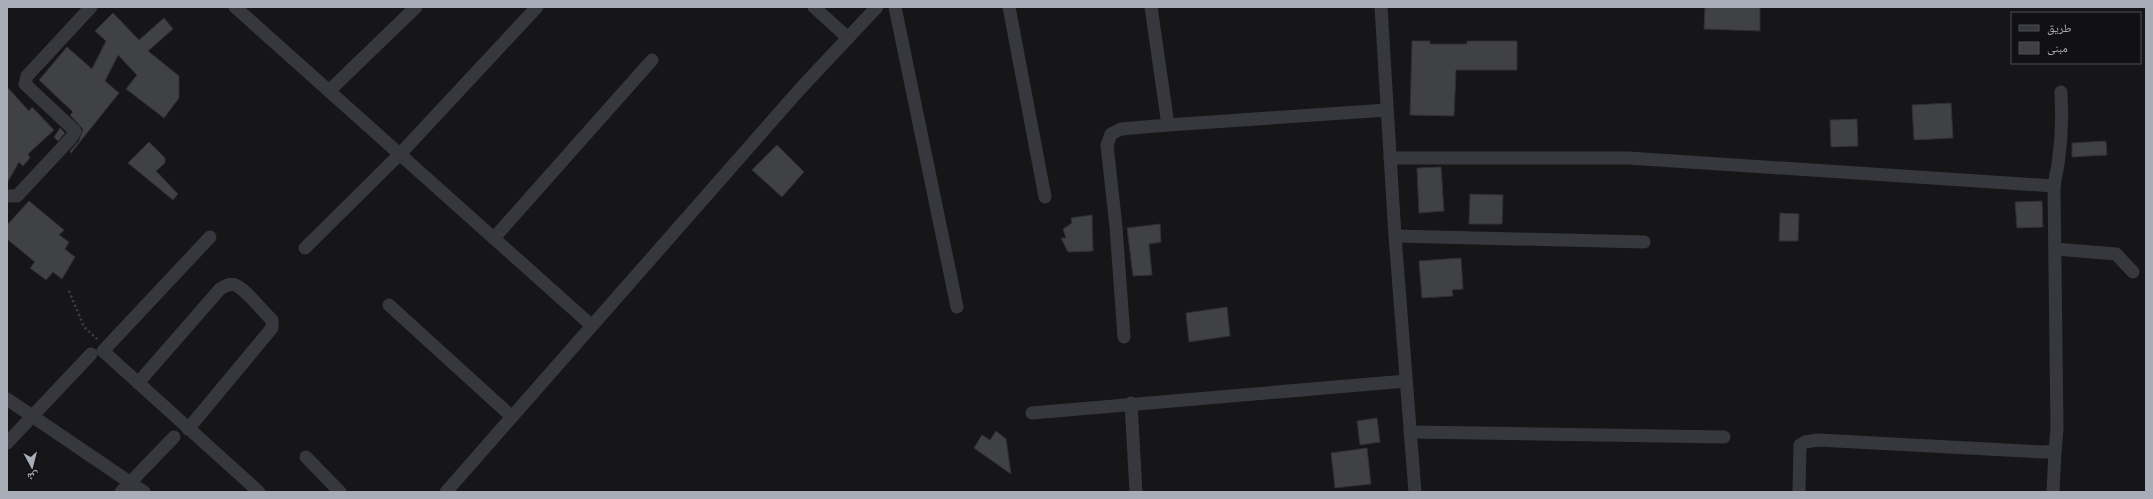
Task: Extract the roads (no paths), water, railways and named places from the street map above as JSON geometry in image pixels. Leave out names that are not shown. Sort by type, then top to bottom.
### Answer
[{"type":"street","points":[[7,196],[17,196],[72,137],[75,131],[25,84],[27,76],[91,7]]},
{"type":"street","points":[[235,7],[591,325]]},
{"type":"street","points":[[329,91],[416,7]]},
{"type":"street","points":[[305,248],[400,154],[537,7]]},
{"type":"street","points":[[814,7],[848,38]]},
{"type":"street","points":[[446,492],[591,325],[877,7]]},
{"type":"street","points":[[895,7],[957,307]]},
{"type":"street","points":[[1009,7],[1045,197]]},
{"type":"street","points":[[1151,7],[1168,125]]},
{"type":"street","points":[[1381,7],[1395,236],[1415,492]]},
{"type":"street","points":[[494,238],[652,60]]},
{"type":"street","points":[[2053,492],[2057,429],[2054,186],[2060,158],[2063,124],[2061,92]]},
{"type":"street","points":[[1124,337],[1116,227],[1107,146],[1111,134],[1121,129],[1387,110]]},
{"type":"street","points":[[1390,158],[1628,158],[2054,186]]},
{"type":"street","points":[[1395,236],[1644,242]]},
{"type":"street","points":[[210,238],[103,351],[259,492]]},
{"type":"street","points":[[2055,249],[2116,254],[2133,272]]},
{"type":"street","points":[[138,383],[220,289],[227,284],[236,285],[243,291],[272,320],[272,328],[188,429]]},
{"type":"street","points":[[389,306],[511,416]]},
{"type":"street","points":[[7,443],[91,354]]},
{"type":"street","points":[[1032,413],[1131,403],[1406,381]]},
{"type":"street","points":[[7,399],[32,416],[125,487],[144,492]]},
{"type":"street","points":[[1131,403],[1136,492]]},
{"type":"street","points":[[1410,432],[1724,437]]},
{"type":"street","points":[[125,487],[174,437]]},
{"type":"street","points":[[1799,492],[1800,445],[1805,442],[1818,440],[2042,452],[2055,451]]},
{"type":"street","points":[[306,457],[340,492]]}]
